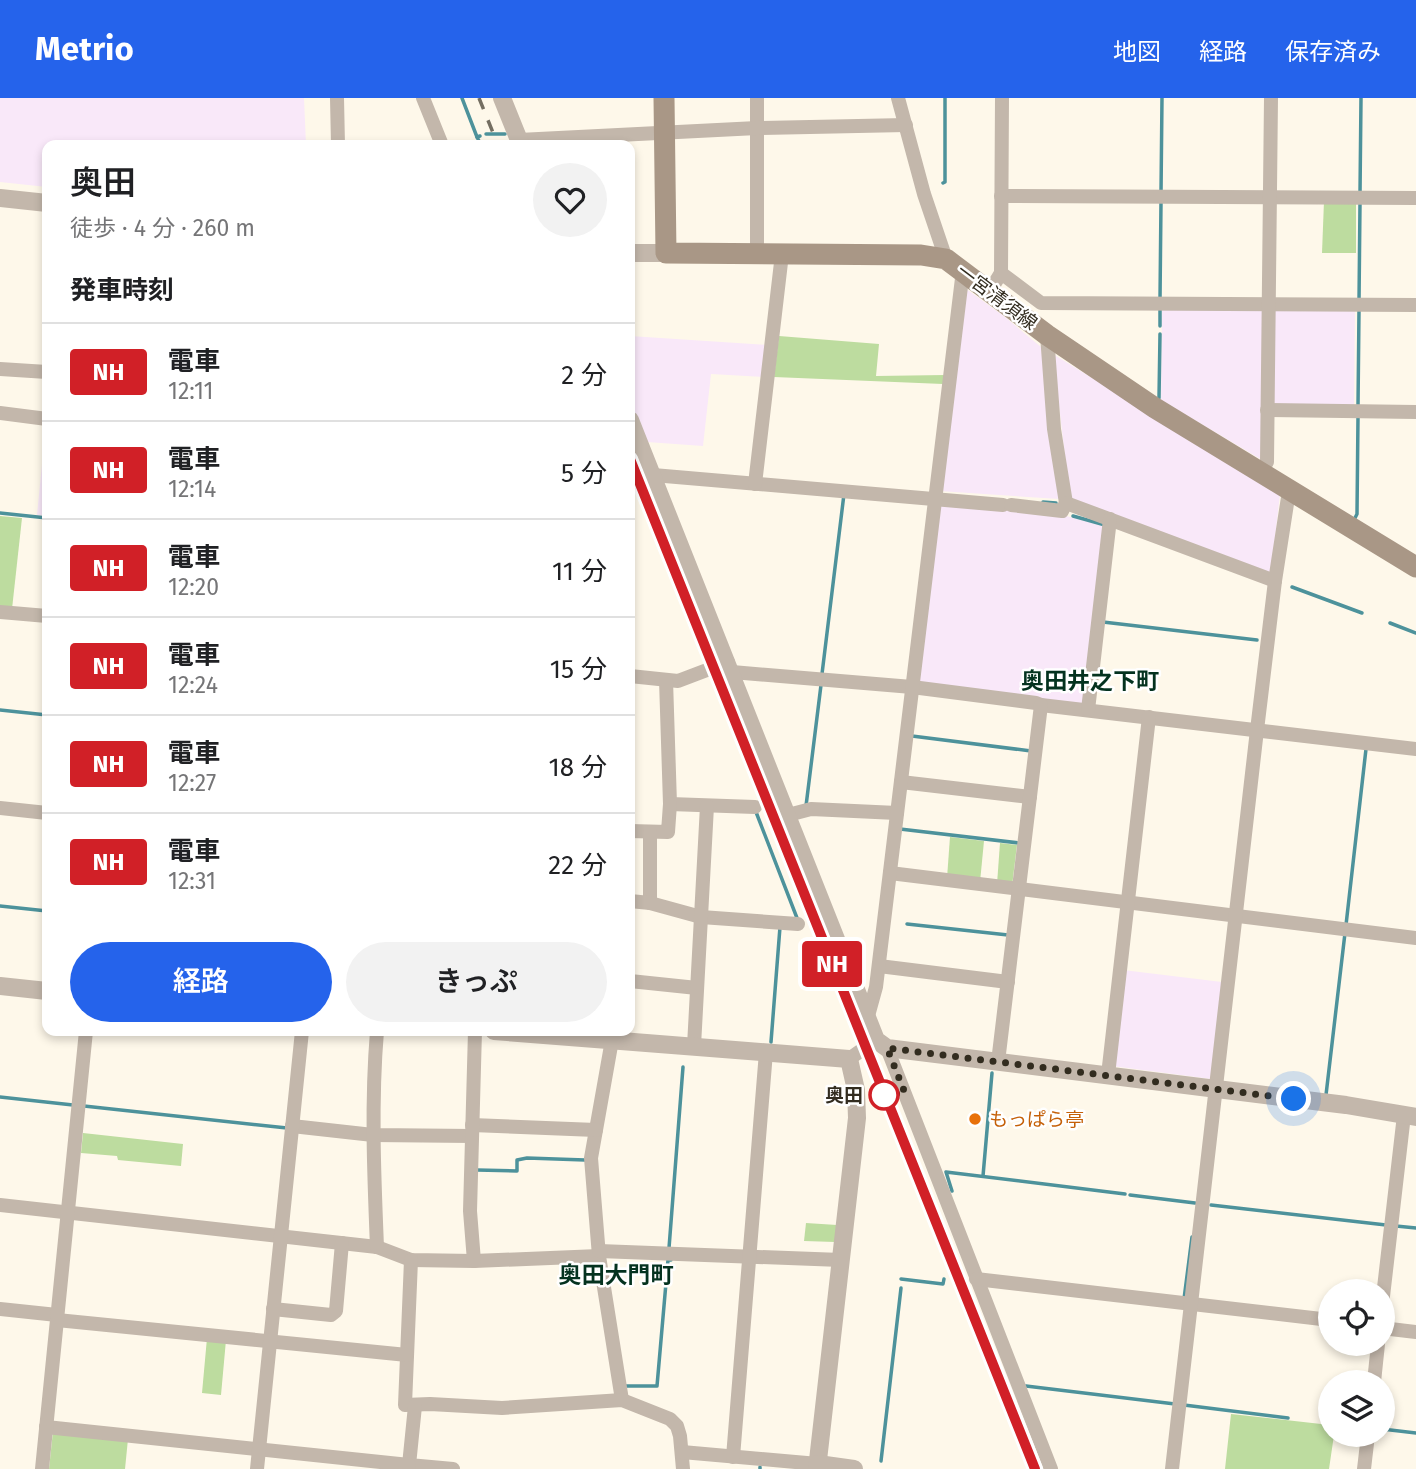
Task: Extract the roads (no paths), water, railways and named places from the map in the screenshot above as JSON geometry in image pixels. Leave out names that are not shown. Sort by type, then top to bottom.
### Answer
[{"type":"main road","points":[[664,98],[666,253]]},
{"type":"main road","name":"一宮清須線","points":[[666,253],[921,255],[954,264],[995,282],[1048,335],[1155,408],[1416,567]]},
{"type":"street","points":[[337,98],[338,140]]},
{"type":"street","points":[[423,98],[440,140]]},
{"type":"street","points":[[502,98],[518,140]]},
{"type":"street","points":[[757,98],[757,254]]},
{"type":"street","points":[[868,1016],[879,966],[935,498],[954,264],[924,194],[898,98]]},
{"type":"street","points":[[1002,98],[1001,197],[995,282],[1041,303],[1416,305]]},
{"type":"street","points":[[1260,472],[1267,462],[1271,98]]},
{"type":"street","points":[[559,140],[757,128],[906,125]]},
{"type":"street","points":[[1001,197],[1416,198]]},
{"type":"street","points":[[0,198],[42,202]]},
{"type":"street","points":[[635,253],[666,253]]},
{"type":"street","points":[[755,484],[782,254]]},
{"type":"street","points":[[653,475],[1062,510],[1066,503],[1052,403],[1048,335]]},
{"type":"street","points":[[0,369],[42,372]]},
{"type":"street","points":[[1268,411],[1416,412]]},
{"type":"street","points":[[0,414],[42,418]]},
{"type":"street","points":[[635,432],[1051,1469]]},
{"type":"street","points":[[1172,1469],[1257,730],[1289,491]]},
{"type":"street","points":[[1066,503],[1275,581]]},
{"type":"street","points":[[1088,710],[1110,519]]},
{"type":"street","points":[[0,611],[42,616]]},
{"type":"street","points":[[635,677],[678,681],[730,667],[1416,749]]},
{"type":"street","points":[[635,831],[668,832],[670,804],[666,680]]},
{"type":"street","points":[[998,1062],[1041,705]]},
{"type":"street","points":[[1108,1075],[1150,717]]},
{"type":"street","points":[[901,782],[1030,797]]},
{"type":"street","points":[[670,804],[755,807]]},
{"type":"street","points":[[694,1046],[707,806]]},
{"type":"street","points":[[0,808],[42,812]]},
{"type":"street","points":[[788,815],[811,809],[897,813]]},
{"type":"street","points":[[650,832],[650,903]]},
{"type":"street","points":[[890,873],[1416,939]]},
{"type":"street","points":[[635,902],[701,917],[798,924]]},
{"type":"street","points":[[879,966],[1008,982]]},
{"type":"street","points":[[635,982],[697,988]]},
{"type":"street","points":[[0,986],[42,990]]},
{"type":"street","points":[[42,1469],[86,1036]]},
{"type":"street","points":[[257,1469],[301,1036]]},
{"type":"street","points":[[377,1036],[373,1135],[377,1247]]},
{"type":"street","points":[[474,1261],[470,1211],[475,1036]]},
{"type":"street","points":[[591,1036],[849,1059],[882,1044],[998,1062],[1410,1116],[1386,1279]]},
{"type":"street","points":[[610,1037],[591,1158],[599,1253],[622,1400]]},
{"type":"street","points":[[733,1457],[766,1052]]},
{"type":"street","points":[[817,1467],[857,1118],[856,1090],[849,1059]]},
{"type":"street","points":[[292,1126],[373,1135],[472,1130],[596,1130]]},
{"type":"street","points":[[0,1205],[377,1247],[411,1260],[474,1261],[599,1253],[841,1260]]},
{"type":"street","points":[[273,1309],[331,1315],[336,1311],[342,1243]]},
{"type":"street","points":[[411,1260],[405,1405],[502,1408],[622,1400],[670,1419],[677,1426],[683,1469]]},
{"type":"street","points":[[976,1279],[1318,1319]]},
{"type":"street","points":[[0,1309],[57,1318],[407,1355]]},
{"type":"street","points":[[1395,1330],[1416,1332]]},
{"type":"street","points":[[409,1465],[415,1406]]},
{"type":"street","points":[[46,1427],[451,1469]]},
{"type":"street","points":[[1364,1469],[1367,1447]]},
{"type":"street","points":[[682,1452],[854,1469]]},
{"type":"waterway","points":[[462,98],[477,137]]},
{"type":"waterway","points":[[943,183],[945,98]]},
{"type":"waterway","points":[[1161,193],[1162,98]]},
{"type":"waterway","points":[[1360,194],[1361,98]]},
{"type":"waterway","points":[[486,134],[505,134]]},
{"type":"waterway","points":[[478,140],[477,137],[480,136]]},
{"type":"waterway","points":[[1160,300],[1161,202]]},
{"type":"waterway","points":[[1359,302],[1360,203]]},
{"type":"waterway","points":[[1160,308],[1160,326]]},
{"type":"waterway","points":[[1358,406],[1359,310]]},
{"type":"waterway","points":[[1159,398],[1160,334]]},
{"type":"waterway","points":[[1355,518],[1358,417]]},
{"type":"waterway","points":[[635,458],[642,475]]},
{"type":"waterway","points":[[635,473],[641,473]]},
{"type":"waterway","points":[[644,481],[684,579]]},
{"type":"waterway","points":[[822,674],[844,494]]},
{"type":"waterway","points":[[1043,502],[1056,503]]},
{"type":"waterway","points":[[0,513],[42,517]]},
{"type":"waterway","points":[[1073,516],[1105,525]]},
{"type":"waterway","points":[[1292,587],[1362,613]]},
{"type":"waterway","points":[[1103,622],[1257,640]]},
{"type":"waterway","points":[[1390,623],[1416,633]]},
{"type":"waterway","points":[[806,806],[821,685]]},
{"type":"waterway","points":[[0,710],[42,714]]},
{"type":"waterway","points":[[912,736],[1031,751]]},
{"type":"waterway","points":[[1346,925],[1366,749]]},
{"type":"waterway","points":[[756,812],[797,918]]},
{"type":"waterway","points":[[900,829],[1019,843]]},
{"type":"waterway","points":[[0,906],[42,910]]},
{"type":"waterway","points":[[907,924],[1008,935]]},
{"type":"waterway","points":[[771,1042],[780,927]]},
{"type":"waterway","points":[[1326,1095],[1345,933]]},
{"type":"waterway","points":[[669,1248],[683,1067]]},
{"type":"waterway","points":[[983,1176],[992,1073]]},
{"type":"waterway","points":[[0,1097],[73,1105]]},
{"type":"waterway","points":[[84,1106],[287,1128]]},
{"type":"waterway","points":[[477,1170],[517,1171],[517,1160],[527,1158],[585,1160]]},
{"type":"waterway","points":[[952,1191],[946,1172],[1125,1194]]},
{"type":"waterway","points":[[1130,1195],[1195,1203]]},
{"type":"waterway","points":[[1211,1205],[1386,1225]]},
{"type":"waterway","points":[[1396,1226],[1416,1228]]},
{"type":"waterway","points":[[1184,1299],[1192,1237]]},
{"type":"waterway","points":[[624,1386],[657,1386],[668,1260],[671,1260]]},
{"type":"waterway","points":[[901,1279],[943,1284],[944,1279]]},
{"type":"waterway","points":[[881,1461],[901,1288]]},
{"type":"waterway","points":[[1026,1386],[1175,1404]]},
{"type":"waterway","points":[[1184,1405],[1288,1418]]},
{"type":"waterway","points":[[1395,1431],[1416,1433]]},
{"type":"railway","points":[[479,98],[496,140]]},
{"type":"railway","points":[[635,471],[1036,1469]]},
{"type":"train","name":"NH","points":[[635,472],[1035,1469]]},
{"type":"place","name":"奥田","points":[[884,1095]]},
{"type":"place","name":"もっぱら亭","points":[[975,1119]]},
{"type":"district","name":"奥田井之下町","points":[[1090,681]]},
{"type":"district","name":"奥田大門町","points":[[616,1275]]}]
